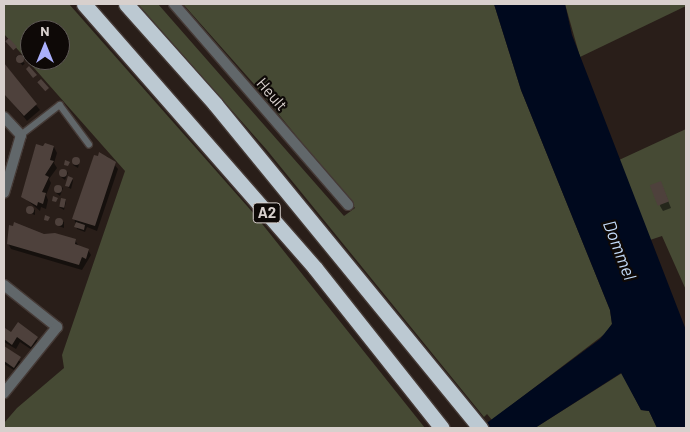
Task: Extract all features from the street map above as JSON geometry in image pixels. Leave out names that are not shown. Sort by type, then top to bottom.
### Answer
[{"type":"highway","name":"A2","points":[[84,4],[315,268],[442,428]]},
{"type":"highway","name":"A2","points":[[126,4],[221,112],[478,426]]},
{"type":"street","name":"Heult","points":[[174,4],[348,205]]},
{"type":"street","points":[[4,116],[21,136],[5,188]]},
{"type":"street","points":[[4,285],[57,326],[4,394]]},
{"type":"lane","points":[[21,136],[60,105],[88,144]]},
{"type":"green space","points":[[4,4],[69,4],[255,215],[425,428],[4,428],[4,423],[17,408],[64,368],[62,355],[125,171],[36,70],[70,70],[70,20],[20,20],[20,52],[4,34]]},
{"type":"green space","points":[[138,4],[158,4],[344,216],[355,208],[254,84],[183,4],[494,4],[521,90],[610,310],[612,324],[606,333],[492,420],[487,414],[484,417],[266,149]]},
{"type":"green space","points":[[565,4],[686,4],[686,6],[580,57]]},
{"type":"green space","points":[[686,129],[686,290],[662,236],[650,240],[619,160]]},
{"type":"green space","points":[[622,373],[641,410],[649,411],[657,428],[535,428]]},
{"type":"water","name":"Dommel","points":[[494,4],[565,4],[572,35],[686,330],[686,428],[657,428],[649,411],[641,410],[621,373],[535,428],[480,428],[600,339],[612,324],[610,310],[521,90]]},
{"type":"building","points":[[9,38],[17,47],[13,50],[5,41]]},
{"type":"building","points":[[20,55],[20,63],[17,62],[17,56]]},
{"type":"building","points":[[4,63],[37,104],[24,116],[4,94]]},
{"type":"building","points":[[27,70],[33,70],[37,75],[33,78]]},
{"type":"building","points":[[41,79],[49,88],[45,91],[37,82]]},
{"type":"building","points":[[45,143],[54,146],[50,160],[54,161],[45,175],[49,177],[42,192],[46,193],[43,204],[38,202],[37,206],[21,197],[36,144],[43,146]]},
{"type":"building","points":[[99,152],[116,162],[95,226],[72,219],[94,155],[98,156]]},
{"type":"building","points":[[76,157],[80,161],[76,165],[72,161]]},
{"type":"building","points":[[65,160],[70,162],[68,166],[64,165]]},
{"type":"building","points":[[63,169],[67,173],[63,177],[59,173]]},
{"type":"building","points":[[68,176],[73,178],[69,187],[65,186]]},
{"type":"building","points":[[661,181],[669,202],[658,206],[650,185]]},
{"type":"building","points":[[58,185],[62,189],[58,193],[54,189]]},
{"type":"building","points":[[53,196],[58,198],[56,202],[52,201]]},
{"type":"building","points":[[61,198],[66,199],[64,208],[59,207]]},
{"type":"building","points":[[30,206],[34,210],[30,214],[26,210]]},
{"type":"building","points":[[45,215],[50,217],[48,221],[44,220]]},
{"type":"building","points":[[59,218],[63,222],[59,226],[55,222]]},
{"type":"building","points":[[14,222],[44,234],[55,233],[76,239],[75,244],[89,249],[86,259],[82,257],[79,265],[7,244],[9,225],[13,226]]},
{"type":"building","points":[[76,222],[85,225],[84,230],[74,227]]},
{"type":"building","points":[[18,322],[38,337],[31,347],[17,337],[12,345],[4,339],[5,328],[11,332]]},
{"type":"building","points":[[4,346],[21,357],[14,368],[4,361]]}]
